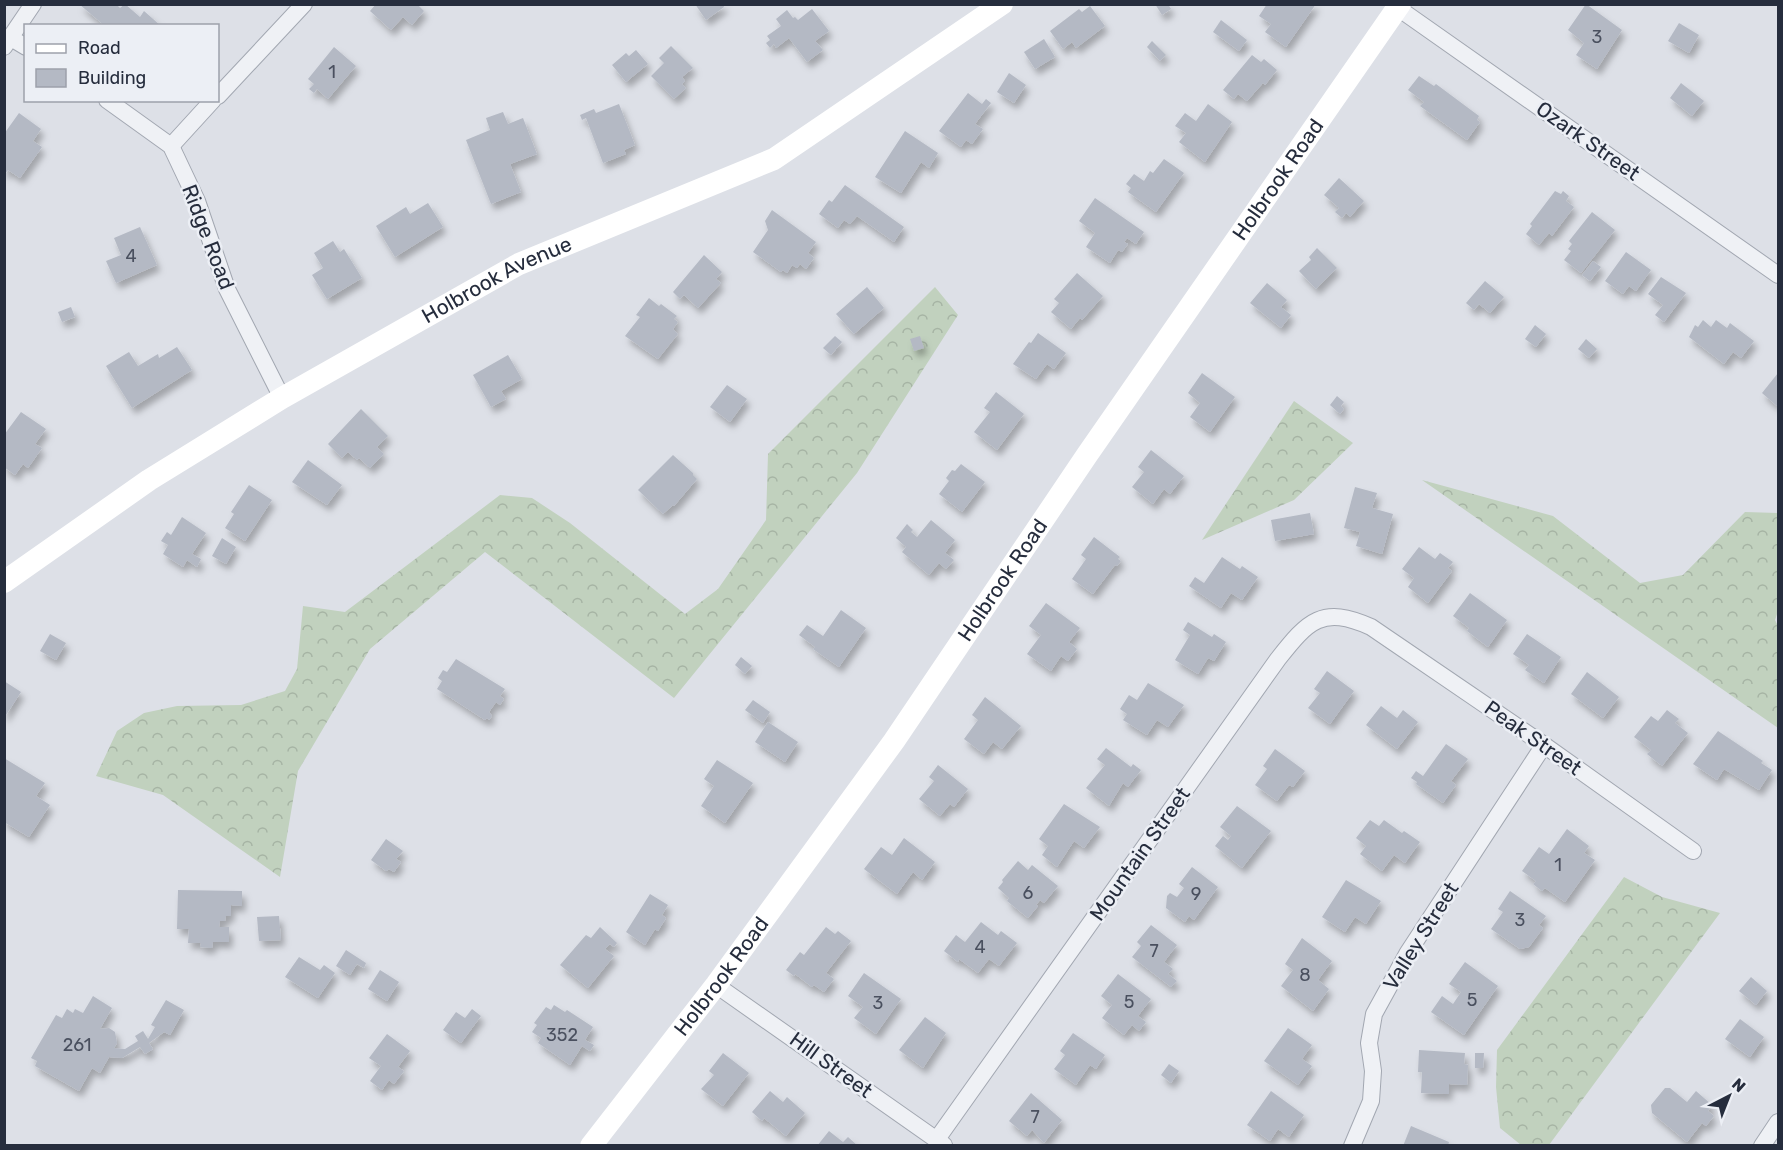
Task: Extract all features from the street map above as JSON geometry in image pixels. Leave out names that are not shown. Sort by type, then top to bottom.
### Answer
[{"type":"street","points":[[24,46],[8,42],[33,4]]},
{"type":"street","points":[[219,95],[304,4]]},
{"type":"street","name":"Holbrook Avenue","points":[[4,582],[149,480],[282,398],[519,264],[774,159],[1002,4]]},
{"type":"street","name":"Ozark Street","points":[[1399,6],[1779,275]]},
{"type":"street","name":"Holbrook Road","points":[[591,1146],[716,986],[894,741],[1080,465],[1399,6]]},
{"type":"street","name":"Ridge Road","points":[[110,102],[171,146],[197,201],[227,289],[282,398]]},
{"type":"street","points":[[171,146],[211,102]]},
{"type":"street","name":"Mountain Street","points":[[941,1142],[1293,640],[1311,622],[1332,617],[1356,620],[1371,627]]},
{"type":"street","name":"Peak Street","points":[[1371,627],[1544,745],[1693,851]]},
{"type":"street","name":"Valley Street","points":[[1352,1146],[1371,1101],[1373,1071],[1369,1044],[1374,1014],[1407,954],[1544,745]]},
{"type":"street","name":"Hill Street","points":[[716,986],[941,1142]]},
{"type":"street","points":[[1762,1146],[1779,1122]]},
{"type":"green space","points":[[935,287],[958,315],[857,473],[674,698],[485,552],[370,649],[298,771],[280,877],[163,795],[96,776],[117,731],[144,713],[177,706],[241,705],[285,691],[297,669],[303,606],[345,612],[500,495],[532,498],[570,523],[685,614],[718,589],[766,520],[768,454]]},
{"type":"green space","points":[[1294,401],[1353,443],[1294,500],[1202,540]]},
{"type":"green space","points":[[1422,480],[1553,516],[1640,583],[1683,575],[1745,512],[1778,513],[1778,611],[1775,620],[1778,626],[1778,728]]},
{"type":"green space","points":[[1624,877],[1662,897],[1720,913],[1549,1145],[1521,1145],[1500,1128],[1496,1087],[1497,1050]]},
{"type":"building","points":[[79,4],[116,4],[120,8],[125,4],[140,17],[144,11],[159,24],[103,24]]},
{"type":"building","points":[[376,4],[417,4],[424,11],[412,25],[403,17],[391,30],[370,11]]},
{"type":"building","points":[[695,4],[723,4],[724,7],[706,20]]},
{"type":"building","points":[[1155,4],[1168,4],[1171,9],[1162,15]]},
{"type":"building","points":[[1267,4],[1316,4],[1286,47],[1265,32],[1271,24],[1259,16]]},
{"type":"building","points":[[1586,4],[1622,30],[1597,69],[1576,55],[1584,43],[1568,30]]},
{"type":"building","points":[[1090,6],[1105,26],[1076,48],[1072,42],[1063,49],[1050,31],[1079,9],[1082,12]]},
{"type":"building","points":[[812,9],[829,31],[815,41],[823,50],[807,62],[789,38],[776,48],[774,44],[770,48],[766,43],[770,40],[767,36],[781,26],[776,19],[787,10],[793,18],[798,20]]},
{"type":"building","points":[[1221,20],[1247,40],[1239,51],[1213,32]]},
{"type":"building","points":[[1679,23],[1699,35],[1689,53],[1668,41]]},
{"type":"building","points":[[1044,39],[1055,57],[1035,69],[1024,52]]},
{"type":"building","points":[[1152,41],[1166,55],[1160,61],[1147,47]]},
{"type":"building","points":[[671,46],[693,68],[682,77],[685,81],[682,84],[686,88],[674,99],[651,76],[664,63],[659,58]]},
{"type":"building","points":[[334,47],[356,66],[328,99],[317,89],[314,93],[309,89],[314,84],[308,79]]},
{"type":"building","points":[[636,50],[648,64],[626,82],[612,65],[626,53],[629,56]]},
{"type":"building","points":[[1252,55],[1261,62],[1264,59],[1277,70],[1265,85],[1263,83],[1247,101],[1238,94],[1234,99],[1223,90]]},
{"type":"building","points":[[1009,73],[1026,85],[1014,103],[997,92]]},
{"type":"building","points":[[1419,76],[1434,86],[1436,84],[1479,116],[1477,120],[1480,122],[1467,140],[1420,106],[1424,102],[1408,90]]},
{"type":"building","points":[[1681,83],[1704,101],[1692,116],[1670,98]]},
{"type":"building","points":[[968,93],[982,104],[986,99],[991,103],[975,124],[983,129],[972,144],[966,140],[961,147],[939,131]]},
{"type":"building","points":[[619,104],[635,145],[624,150],[626,154],[603,163],[586,118],[582,120],[580,115],[594,109],[596,113]]},
{"type":"building","points":[[1208,104],[1232,122],[1205,162],[1179,142],[1186,133],[1175,126],[1185,113],[1196,121]]},
{"type":"building","points":[[503,112],[508,124],[523,118],[537,154],[510,164],[521,192],[491,204],[466,140],[490,130],[486,118]]},
{"type":"building","points":[[19,113],[41,129],[33,141],[42,147],[20,178],[8,170],[4,175],[4,134]]},
{"type":"building","points":[[905,131],[938,153],[929,168],[921,162],[901,193],[875,177]]},
{"type":"building","points":[[1164,159],[1184,173],[1156,212],[1128,192],[1131,188],[1126,184],[1134,174],[1144,181],[1150,171],[1153,173]]},
{"type":"building","points":[[1339,178],[1364,201],[1350,217],[1346,213],[1342,218],[1335,212],[1339,208],[1324,195]]},
{"type":"building","points":[[845,185],[904,227],[894,242],[857,216],[850,224],[844,220],[838,228],[819,214],[829,200],[832,202]]},
{"type":"building","points":[[1555,191],[1561,194],[1563,191],[1569,196],[1566,201],[1574,207],[1552,236],[1549,233],[1539,245],[1526,234],[1532,226],[1530,224]]},
{"type":"building","points":[[1095,198],[1144,232],[1136,244],[1127,238],[1124,242],[1128,244],[1122,252],[1118,250],[1110,263],[1086,247],[1095,233],[1079,221]]},
{"type":"building","points":[[428,203],[443,227],[395,257],[376,226],[406,207],[410,214]]},
{"type":"building","points":[[772,210],[816,242],[808,253],[814,258],[806,269],[800,264],[797,268],[792,265],[787,273],[783,270],[781,272],[753,252],[768,230],[765,221]]},
{"type":"building","points":[[1592,212],[1615,230],[1581,273],[1564,260],[1571,251],[1568,249],[1572,244],[1569,241]]},
{"type":"building","points":[[140,227],[157,265],[116,283],[106,261],[121,255],[114,238]]},
{"type":"building","points":[[333,241],[340,252],[344,249],[362,278],[327,299],[312,275],[323,268],[314,253]]},
{"type":"building","points":[[1317,248],[1337,268],[1316,289],[1299,271],[1311,260],[1309,257]]},
{"type":"building","points":[[1626,252],[1651,270],[1636,291],[1629,286],[1623,294],[1605,281]]},
{"type":"building","points":[[704,255],[722,272],[716,279],[721,283],[698,308],[684,295],[680,299],[673,292]]},
{"type":"building","points":[[1593,261],[1601,267],[1590,281],[1582,275]]},
{"type":"building","points":[[1077,273],[1103,296],[1071,329],[1051,312],[1059,303],[1054,299]]},
{"type":"building","points":[[1661,277],[1686,293],[1664,322],[1655,315],[1663,305],[1648,294]]},
{"type":"building","points":[[1485,281],[1504,297],[1490,313],[1479,304],[1474,310],[1466,303]]},
{"type":"building","points":[[1267,283],[1287,300],[1281,307],[1291,315],[1281,328],[1250,303]]},
{"type":"building","points":[[867,287],[884,308],[854,334],[836,314]]},
{"type":"building","points":[[649,298],[677,316],[674,319],[678,322],[673,329],[678,334],[658,359],[625,336],[640,317],[636,315]]},
{"type":"building","points":[[71,307],[75,317],[62,322],[58,312]]},
{"type":"building","points":[[1703,320],[1711,327],[1716,320],[1727,328],[1730,323],[1754,341],[1741,358],[1733,352],[1724,364],[1689,337],[1695,325],[1698,327]]},
{"type":"building","points":[[1535,325],[1546,334],[1536,347],[1525,339]]},
{"type":"building","points":[[1038,333],[1066,353],[1054,369],[1047,364],[1036,379],[1013,364]]},
{"type":"building","points":[[835,336],[842,342],[831,355],[823,348]]},
{"type":"building","points":[[920,336],[924,348],[914,351],[910,339]]},
{"type":"building","points":[[1586,339],[1597,349],[1589,358],[1578,349]]},
{"type":"building","points":[[177,347],[192,370],[132,408],[106,366],[129,352],[138,366],[158,354],[159,358]]},
{"type":"building","points":[[508,355],[522,379],[501,391],[506,399],[491,407],[473,375]]},
{"type":"building","points":[[1202,373],[1235,397],[1210,432],[1190,417],[1200,403],[1188,393]]},
{"type":"building","points":[[1778,373],[1778,404],[1777,406],[1762,393]]},
{"type":"building","points":[[727,385],[747,399],[730,422],[710,407]]},
{"type":"building","points":[[996,392],[1024,414],[997,450],[974,432],[990,412],[984,408]]},
{"type":"building","points":[[1337,396],[1344,402],[1341,406],[1344,409],[1340,414],[1330,405]]},
{"type":"building","points":[[361,409],[388,436],[377,447],[384,454],[370,468],[348,452],[342,458],[328,444]]},
{"type":"building","points":[[21,412],[46,429],[35,444],[42,448],[28,468],[23,464],[15,475],[4,467],[4,435]]},
{"type":"building","points":[[1151,450],[1184,476],[1170,494],[1164,489],[1153,504],[1132,487],[1144,472],[1138,467]]},
{"type":"building","points":[[673,455],[697,479],[674,506],[663,514],[638,490]]},
{"type":"building","points":[[308,460],[342,485],[327,505],[292,482]]},
{"type":"building","points":[[961,464],[985,482],[962,512],[939,494],[949,481],[946,478]]},
{"type":"building","points":[[249,485],[272,500],[245,541],[225,528],[234,514],[231,512]]},
{"type":"building","points":[[1355,487],[1377,493],[1372,508],[1393,514],[1382,554],[1356,546],[1360,532],[1344,528]]},
{"type":"building","points":[[1310,513],[1314,534],[1275,541],[1271,520]]},
{"type":"building","points":[[182,517],[206,533],[192,554],[201,559],[197,567],[187,560],[183,567],[163,554],[168,545],[161,541],[167,532],[171,535]]},
{"type":"building","points":[[931,520],[955,540],[945,553],[954,560],[946,569],[939,563],[929,575],[902,552],[906,547],[896,538],[907,524],[917,537]]},
{"type":"building","points":[[1094,537],[1120,557],[1118,559],[1121,561],[1117,566],[1115,565],[1093,594],[1072,579],[1086,559],[1081,555]]},
{"type":"building","points":[[222,538],[236,547],[226,564],[212,556]]},
{"type":"building","points":[[1419,547],[1435,559],[1440,553],[1453,562],[1448,568],[1452,571],[1428,603],[1408,587],[1414,578],[1402,569]]},
{"type":"building","points":[[1222,557],[1240,569],[1242,566],[1258,577],[1242,600],[1231,593],[1221,608],[1189,586],[1195,577],[1204,583]]},
{"type":"building","points":[[1470,593],[1507,620],[1488,647],[1467,631],[1469,628],[1453,616]]},
{"type":"building","points":[[1046,603],[1080,628],[1069,642],[1077,649],[1068,661],[1061,656],[1051,671],[1027,654],[1041,635],[1029,626]]},
{"type":"building","points":[[841,610],[866,628],[839,667],[813,649],[815,647],[799,635],[807,625],[823,636]]},
{"type":"building","points":[[1188,622],[1212,637],[1214,634],[1226,642],[1214,661],[1208,658],[1198,674],[1175,660],[1190,635],[1183,630]]},
{"type":"building","points":[[50,634],[66,643],[56,660],[40,651]]},
{"type":"building","points":[[1527,634],[1561,657],[1544,683],[1525,670],[1529,665],[1513,654]]},
{"type":"building","points":[[741,657],[752,666],[745,674],[735,665]]},
{"type":"building","points":[[456,659],[505,689],[500,696],[504,699],[500,705],[496,702],[489,712],[492,716],[489,720],[487,718],[485,720],[437,689],[442,681],[438,678],[443,670],[447,672]]},
{"type":"building","points":[[1327,671],[1354,691],[1330,724],[1308,708],[1320,693],[1314,689]]},
{"type":"building","points":[[1587,672],[1619,697],[1603,718],[1571,694]]},
{"type":"building","points":[[4,681],[21,692],[4,718]]},
{"type":"building","points":[[1148,683],[1184,705],[1168,727],[1157,720],[1147,735],[1123,720],[1127,714],[1120,709],[1129,695],[1137,700]]},
{"type":"building","points":[[985,697],[1021,726],[1002,749],[993,742],[984,754],[964,739],[978,720],[972,715]]},
{"type":"building","points":[[753,700],[770,712],[763,723],[745,710]]},
{"type":"building","points":[[1381,706],[1397,718],[1403,710],[1418,722],[1397,749],[1366,725]]},
{"type":"building","points":[[1667,710],[1679,719],[1675,723],[1688,733],[1662,766],[1647,754],[1651,750],[1634,737],[1651,716],[1658,721]]},
{"type":"building","points":[[768,722],[798,742],[785,762],[755,742]]},
{"type":"building","points":[[1718,731],[1763,761],[1761,763],[1772,770],[1759,790],[1724,769],[1717,780],[1693,764]]},
{"type":"building","points":[[1446,744],[1468,759],[1451,781],[1456,785],[1443,803],[1411,778],[1416,771],[1423,776]]},
{"type":"building","points":[[1106,748],[1131,767],[1133,764],[1141,770],[1128,787],[1123,783],[1109,806],[1086,788],[1105,765],[1097,759]]},
{"type":"building","points":[[1275,749],[1305,771],[1293,787],[1289,785],[1277,801],[1255,785],[1267,769],[1263,766]]},
{"type":"building","points":[[4,758],[45,783],[36,796],[50,805],[29,837],[4,822]]},
{"type":"building","points":[[717,760],[753,783],[725,823],[701,806],[714,786],[704,779]]},
{"type":"building","points":[[938,765],[968,789],[954,807],[950,804],[940,816],[919,799],[934,781],[929,777]]},
{"type":"building","points":[[1064,804],[1100,827],[1084,848],[1074,841],[1057,867],[1042,855],[1048,846],[1039,839]]},
{"type":"building","points":[[1237,806],[1271,831],[1242,868],[1215,846],[1223,836],[1228,840],[1231,836],[1220,827]]},
{"type":"building","points":[[1370,820],[1379,826],[1384,820],[1420,842],[1405,863],[1394,855],[1382,871],[1360,854],[1366,846],[1356,838]]},
{"type":"building","points":[[1567,829],[1589,846],[1584,853],[1595,860],[1565,902],[1545,888],[1542,891],[1533,884],[1536,881],[1522,871],[1539,847],[1549,854]]},
{"type":"building","points":[[904,838],[935,862],[922,880],[913,872],[897,894],[864,869],[881,847],[892,855]]},
{"type":"building","points":[[386,839],[403,851],[396,859],[401,862],[394,872],[389,869],[386,871],[371,860]]},
{"type":"building","points":[[1018,861],[1028,870],[1032,865],[1058,886],[1044,903],[1040,900],[1028,918],[1007,901],[1009,898],[998,888]]},
{"type":"building","points":[[1192,867],[1218,887],[1194,920],[1189,916],[1185,922],[1166,908],[1167,896],[1170,893],[1177,897],[1184,888],[1179,884]]},
{"type":"building","points":[[1346,880],[1381,901],[1366,924],[1355,917],[1345,932],[1322,917]]},
{"type":"building","points":[[178,890],[242,891],[242,906],[231,905],[231,916],[226,916],[225,921],[220,921],[219,927],[229,927],[229,942],[213,942],[212,948],[200,947],[201,943],[188,943],[189,929],[177,929]]},
{"type":"building","points":[[1510,891],[1546,916],[1539,925],[1543,928],[1529,947],[1520,949],[1491,929],[1503,912],[1498,909]]},
{"type":"building","points":[[650,894],[668,905],[662,915],[666,918],[658,931],[655,929],[645,945],[626,932]]},
{"type":"building","points":[[279,916],[281,940],[259,941],[257,917]]},
{"type":"building","points":[[981,922],[998,935],[1001,931],[1017,943],[999,966],[989,959],[978,973],[944,951],[956,935],[965,942]]},
{"type":"building","points":[[1151,925],[1177,945],[1164,962],[1173,969],[1168,974],[1177,981],[1171,987],[1132,957],[1141,946],[1137,942]]},
{"type":"building","points":[[600,927],[617,943],[614,947],[610,944],[605,949],[614,956],[588,988],[560,965],[586,935],[591,938]]},
{"type":"building","points":[[826,927],[835,934],[838,931],[851,941],[826,973],[834,979],[824,992],[786,970],[800,952],[804,955]]},
{"type":"building","points":[[1302,938],[1332,961],[1318,980],[1329,989],[1313,1011],[1281,986],[1293,970],[1285,964]]},
{"type":"building","points":[[346,950],[366,963],[364,968],[357,964],[350,975],[336,966]]},
{"type":"building","points":[[299,957],[320,970],[324,965],[335,973],[318,998],[285,977]]},
{"type":"building","points":[[1465,962],[1498,986],[1464,1035],[1431,1012],[1442,996],[1453,1004],[1461,992],[1449,984]]},
{"type":"building","points":[[380,970],[399,982],[387,1001],[368,989]]},
{"type":"building","points":[[864,973],[901,999],[876,1034],[854,1018],[863,1007],[848,996]]},
{"type":"building","points":[[1118,974],[1151,999],[1138,1016],[1146,1022],[1139,1031],[1132,1025],[1124,1035],[1102,1018],[1112,1005],[1101,996]]},
{"type":"building","points":[[1751,977],[1767,991],[1756,1005],[1739,991]]},
{"type":"building","points":[[93,996],[112,1008],[100,1029],[109,1028],[115,1032],[117,1043],[114,1048],[125,1049],[138,1041],[135,1036],[143,1031],[148,1039],[155,1027],[151,1025],[166,1000],[184,1010],[170,1035],[164,1032],[149,1043],[153,1049],[145,1054],[140,1047],[122,1058],[109,1057],[100,1073],[92,1068],[79,1091],[35,1066],[37,1061],[31,1058],[56,1015],[62,1018],[67,1009],[73,1013],[75,1009],[83,1013]]},
{"type":"building","points":[[554,1005],[565,1012],[567,1010],[593,1027],[585,1040],[594,1045],[590,1051],[582,1046],[570,1065],[538,1043],[541,1038],[532,1032],[537,1025],[534,1023],[546,1007],[551,1010]]},
{"type":"building","points":[[472,1009],[481,1016],[461,1043],[443,1030],[456,1012],[465,1018]]},
{"type":"building","points":[[925,1017],[946,1033],[923,1068],[899,1050]]},
{"type":"building","points":[[1740,1019],[1764,1037],[1750,1057],[1725,1039]]},
{"type":"building","points":[[1288,1028],[1312,1045],[1302,1059],[1312,1066],[1298,1085],[1264,1061]]},
{"type":"building","points":[[1073,1033],[1105,1055],[1096,1069],[1090,1065],[1076,1085],[1054,1069],[1065,1055],[1060,1051]]},
{"type":"building","points":[[387,1034],[410,1051],[398,1067],[404,1071],[394,1084],[389,1080],[382,1090],[370,1081],[381,1066],[369,1058]]},
{"type":"building","points":[[1419,1050],[1465,1053],[1464,1064],[1468,1065],[1467,1085],[1449,1084],[1449,1094],[1421,1093],[1422,1072],[1418,1072]]},
{"type":"building","points":[[723,1053],[749,1073],[723,1106],[701,1089],[714,1075],[709,1071]]},
{"type":"building","points":[[1475,1053],[1484,1053],[1483,1068],[1475,1068]]},
{"type":"building","points":[[1169,1064],[1179,1071],[1171,1083],[1161,1075]]},
{"type":"building","points":[[1665,1088],[1670,1088],[1687,1102],[1696,1091],[1712,1105],[1708,1111],[1714,1116],[1706,1126],[1702,1123],[1687,1142],[1652,1113],[1651,1105]]},
{"type":"building","points":[[770,1091],[783,1102],[787,1097],[805,1113],[786,1136],[764,1118],[762,1121],[752,1112]]},
{"type":"building","points":[[1271,1091],[1304,1115],[1289,1137],[1278,1129],[1270,1141],[1247,1125]]},
{"type":"building","points":[[1031,1093],[1062,1120],[1044,1143],[1032,1130],[1027,1136],[1009,1121]]},
{"type":"building","points":[[1411,1126],[1449,1142],[1448,1146],[1403,1146]]},
{"type":"building","points":[[829,1131],[843,1142],[848,1137],[858,1146],[817,1146]]}]
